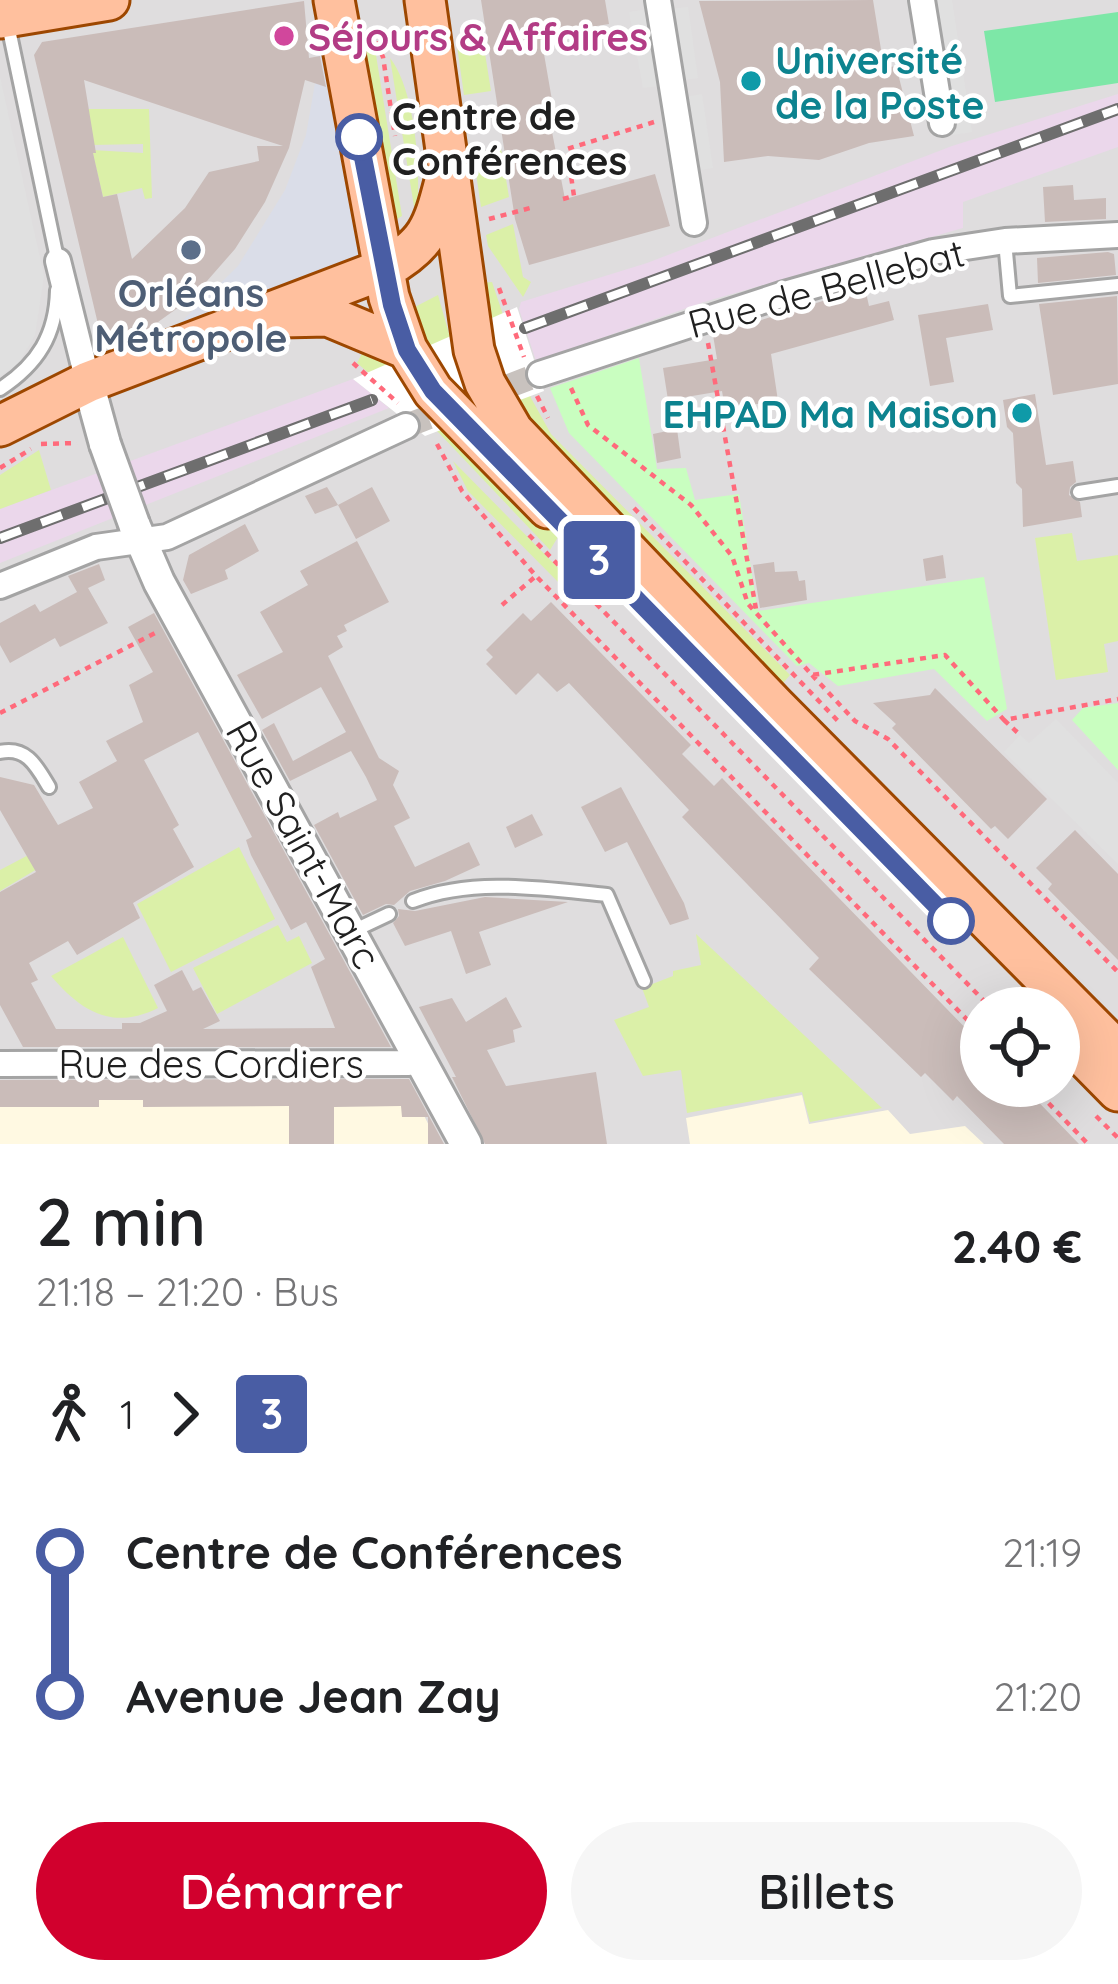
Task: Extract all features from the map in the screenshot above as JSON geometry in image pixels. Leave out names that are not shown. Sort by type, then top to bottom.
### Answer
[{"type":"main road","points":[[3,11],[109,0]]},
{"type":"main road","points":[[334,0],[384,269],[407,350],[433,391],[1015,987]]},
{"type":"main road","points":[[414,14],[448,166],[474,350]]},
{"type":"main road","points":[[414,14],[436,214],[452,310],[499,408],[543,466],[1118,1052]]},
{"type":"main road","points":[[0,426],[88,382],[384,269],[415,252],[436,214],[448,166]]},
{"type":"main road","points":[[238,326],[289,316],[328,316],[407,350]]},
{"type":"main road","points":[[1080,1052],[1118,1091]]},
{"type":"street","points":[[658,0],[694,223]]},
{"type":"street","points":[[922,0],[942,123]]},
{"type":"street","name":"Rue de Bellebat","points":[[541,374],[933,252],[1005,241],[1118,235]]},
{"type":"street","points":[[58,261],[88,382]]},
{"type":"street","name":"Rue Saint-Marc","points":[[88,382],[103,438],[159,582],[466,1144]]},
{"type":"street","points":[[0,586],[138,534],[167,537],[403,416]]},
{"type":"street","name":"Rue des Cordiers","points":[[0,1064],[409,1063],[420,1057]]},
{"type":"lane","points":[[0,389],[21,375],[47,342],[57,305],[58,261],[3,11]]},
{"type":"lane","points":[[1005,241],[1010,296],[1118,285]]},
{"type":"lane","points":[[1079,492],[1118,486]]},
{"type":"lane","points":[[0,752],[8,749],[28,756],[49,787]]},
{"type":"lane","points":[[413,901],[428,895],[516,886],[607,895],[644,981]]},
{"type":"lane","points":[[352,931],[388,914]]},
{"type":"path","points":[[563,199],[574,196],[567,149],[676,114]]},
{"type":"path","points":[[484,220],[534,207]]},
{"type":"path","points":[[497,280],[541,374],[588,425],[691,505],[732,556],[748,604],[757,614],[855,721],[888,739],[1118,972]]},
{"type":"path","points":[[704,320],[757,614]]},
{"type":"path","points":[[340,356],[403,416]]},
{"type":"path","points":[[541,374],[542,410],[555,428]]},
{"type":"path","points":[[462,465],[432,434],[462,491],[536,576],[960,1012]]},
{"type":"path","points":[[0,468],[38,445],[103,438]]},
{"type":"path","points":[[633,507],[847,729],[855,721]]},
{"type":"path","points":[[523,529],[970,987]]},
{"type":"path","points":[[502,605],[536,576]]},
{"type":"path","points":[[0,713],[166,626]]},
{"type":"path","points":[[812,674],[945,656],[1018,733]]},
{"type":"path","points":[[1004,720],[1118,698]]},
{"type":"path","points":[[1052,1107],[1088,1144]]},
{"type":"shaded area","points":[[0,0],[1118,0],[1118,1144],[0,1144]]},
{"type":"shaded area","points":[[933,0],[952,0],[972,132],[953,135]]},
{"type":"shaded area","points":[[688,7],[698,78],[682,80],[672,9]]},
{"type":"shaded area","points":[[647,9],[660,86],[643,88],[629,12]]},
{"type":"shaded area","points":[[329,23],[370,263],[161,342],[238,266],[285,190],[306,135],[318,66],[315,25]]},
{"type":"shaded area","points":[[0,77],[44,276],[35,335],[18,364],[0,376]]},
{"type":"shaded area","points":[[702,94],[713,168],[695,171],[685,97]]},
{"type":"shaded area","points":[[1118,94],[1118,147],[963,202],[963,228],[704,302],[536,361],[519,309],[521,302],[647,263],[952,146]]},
{"type":"shaded area","points":[[353,379],[389,408],[0,563],[0,509]]},
{"type":"shaded area","points":[[1056,719],[1118,783],[1118,864],[1004,752],[1020,735],[1029,743]]},
{"type":"shaded area","points":[[411,1089],[438,1144],[0,1144],[0,1092]]},
{"type":"shaded area","points":[[802,1095],[809,1124],[888,1110],[910,1134],[965,1126],[984,1144],[690,1144],[686,1118]]},
{"type":"green space","points":[[1118,12],[1118,83],[995,102],[984,31]]},
{"type":"green space","points":[[357,34],[363,34],[376,55],[402,216],[389,224]]},
{"type":"green space","points":[[483,41],[491,91],[464,95],[457,46]]},
{"type":"green space","points":[[390,58],[406,91],[415,135],[416,219]]},
{"type":"green space","points":[[83,109],[149,109],[152,198],[145,199],[142,188],[103,197],[92,150],[143,153],[143,144],[91,145]]},
{"type":"green space","points":[[501,149],[509,197],[481,207],[473,153]]},
{"type":"green space","points":[[513,224],[523,277],[531,282],[523,297],[488,246],[486,235]]},
{"type":"green space","points":[[492,282],[531,398],[551,434],[790,675],[779,688],[539,445],[500,379],[482,283]]},
{"type":"green space","points":[[438,295],[453,348],[427,355],[409,310]]},
{"type":"green space","points":[[366,346],[558,537],[550,550],[439,433],[357,363]]},
{"type":"green space","points":[[639,358],[657,469],[686,468],[695,500],[739,494],[758,611],[984,577],[1007,709],[987,721],[934,669],[838,686],[809,663],[797,666],[569,433],[550,388]]},
{"type":"green space","points":[[39,450],[51,490],[0,509],[0,475]]},
{"type":"green space","points":[[453,461],[574,584],[567,591],[468,491]]},
{"type":"green space","points":[[1072,533],[1077,561],[1118,555],[1118,641],[1104,644],[1108,672],[1056,680],[1035,538]]},
{"type":"green space","points":[[1118,703],[1118,770],[1072,720],[1083,708]]},
{"type":"green space","points":[[74,831],[81,843],[0,891],[0,870]]},
{"type":"green space","points":[[239,847],[275,919],[171,972],[137,904]]},
{"type":"green space","points":[[278,925],[287,942],[299,936],[312,963],[217,1014],[193,968]]},
{"type":"green space","points":[[696,934],[882,1108],[810,1122],[802,1092],[687,1113],[681,1070],[643,1076],[614,1020],[649,1007],[642,988],[673,976],[673,971],[701,965]]},
{"type":"green space","points":[[123,937],[158,1008],[126,1018],[98,1014],[51,976]]},
{"type":"pier","points":[[517,307],[544,391],[425,436],[353,379]]},
{"type":"building","points":[[481,0],[605,0],[609,24],[546,34],[549,53],[544,54],[553,106],[547,106],[565,199],[655,174],[670,226],[529,265],[515,219]]},
{"type":"building","points":[[873,0],[884,68],[896,66],[914,136],[869,143],[819,160],[768,156],[724,162],[720,82],[699,1]]},
{"type":"building","points":[[304,1],[309,58],[320,56],[326,87],[305,80],[289,148],[265,202],[235,249],[193,297],[144,332],[142,327],[103,345],[34,55],[42,42]],"holes":[[[84,80],[283,146],[257,146],[259,161],[209,172],[185,208],[132,259],[117,194],[103,197]]]},
{"type":"building","points":[[1073,185],[1074,200],[1106,198],[1106,219],[1045,222],[1043,187]]},
{"type":"building","points":[[1114,254],[1116,275],[1038,283],[1037,258]]},
{"type":"building","points":[[865,288],[869,306],[889,301],[894,320],[771,354],[778,401],[725,409],[722,391],[668,400],[663,368],[717,359],[713,335]]},
{"type":"building","points":[[1117,296],[1118,384],[1053,395],[1039,304]]},
{"type":"building","points":[[988,304],[993,330],[946,338],[954,382],[930,386],[918,315]]},
{"type":"building","points":[[1035,394],[1046,465],[1073,461],[1076,482],[1069,495],[1080,502],[1082,517],[1023,527],[1022,489],[1016,483],[1013,433],[1007,427],[1003,400]]},
{"type":"building","points":[[677,429],[681,458],[657,463],[653,434]]},
{"type":"building","points":[[327,487],[338,505],[315,514],[305,496]]},
{"type":"building","points":[[372,487],[390,521],[356,539],[338,505]]},
{"type":"building","points":[[245,524],[259,551],[225,570],[228,579],[191,594],[183,580],[189,555]]},
{"type":"building","points":[[357,541],[389,602],[344,625],[347,631],[337,636],[343,647],[328,656],[379,758],[399,771],[393,785],[410,818],[394,826],[415,867],[469,842],[480,865],[363,915],[314,825],[377,800],[366,777],[351,751],[290,781],[262,730],[274,723],[293,761],[346,732],[321,687],[262,719],[237,675],[283,652],[260,612],[308,585],[300,571]]},
{"type":"building","points":[[943,555],[946,578],[926,581],[923,559]]},
{"type":"building","points":[[774,562],[775,572],[797,571],[799,581],[805,580],[807,600],[760,608],[753,565]]},
{"type":"building","points":[[99,564],[105,580],[88,588],[108,623],[60,647],[55,638],[10,663],[0,645],[0,623],[35,604],[40,612],[77,592],[68,576]]},
{"type":"building","points":[[551,602],[691,745],[682,754],[714,786],[722,778],[960,1022],[960,1099],[957,1096],[953,1101],[925,1073],[921,1077],[809,969],[819,958],[682,817],[689,810],[569,683],[557,692],[538,673],[516,695],[486,664],[493,657],[486,650],[523,613],[531,621]]},
{"type":"building","points":[[154,613],[391,1047],[23,1047],[0,1005],[0,892],[36,872],[0,810],[0,777],[34,785],[58,825],[93,808],[79,782],[117,761],[106,741],[143,722],[129,685],[153,672],[128,627]],"holes":[[[198,732],[252,837],[246,840],[251,855],[291,930],[306,922],[325,959],[311,967],[335,1028],[203,1029],[220,1021],[201,987],[193,991],[182,970],[154,985],[167,1011],[140,1023],[122,1023],[122,1029],[56,1029],[31,983],[38,980],[29,963],[68,941],[77,955],[140,918],[133,903],[194,867],[173,829],[179,825],[144,760]]]},
{"type":"building","points":[[935,688],[1047,799],[1008,839],[995,826],[991,829],[873,703],[930,695]]},
{"type":"building","points":[[621,787],[689,919],[670,925],[627,842],[605,852],[581,807]]},
{"type":"building","points":[[532,814],[543,835],[515,848],[506,827]]},
{"type":"building","points":[[1075,830],[1118,874],[1118,960],[1048,889],[1052,884],[1036,868]]},
{"type":"building","points":[[485,897],[568,902],[479,932],[491,965],[466,974],[451,931],[405,946],[393,923],[398,909],[415,911]]},
{"type":"building","points":[[506,997],[522,1027],[513,1030],[515,1042],[487,1050],[506,1086],[596,1072],[607,1144],[485,1144],[419,1007],[452,998],[466,1022]]},
{"type":"building","points":[[409,1079],[444,1144],[428,1144],[428,1117],[402,1117],[401,1106],[334,1107],[334,1144],[289,1144],[289,1106],[143,1107],[143,1100],[99,1100],[99,1107],[0,1107],[0,1080]]},
{"type":"building","points":[[968,1107],[1043,1107],[1079,1144],[1004,1144]]},
{"type":"tunnel","points":[[406,426],[540,374]]},
{"type":"railway","points":[[525,328],[1118,109]]},
{"type":"railway","points":[[0,538],[372,400]]},
{"type":"bus line","name":"3","points":[[359,137],[392,305],[407,350],[433,391],[951,921]]},
{"type":"place","name":"Séjours & Affaires","points":[[284,36]]},
{"type":"place","name":"Université de la Poste","points":[[751,81]]},
{"type":"place","name":"Centre de Conférences","points":[[359,137]]},
{"type":"place","name":"Orléans Métropole","points":[[191,250]]},
{"type":"place","name":"EHPAD Ma Maison","points":[[1022,413]]}]
